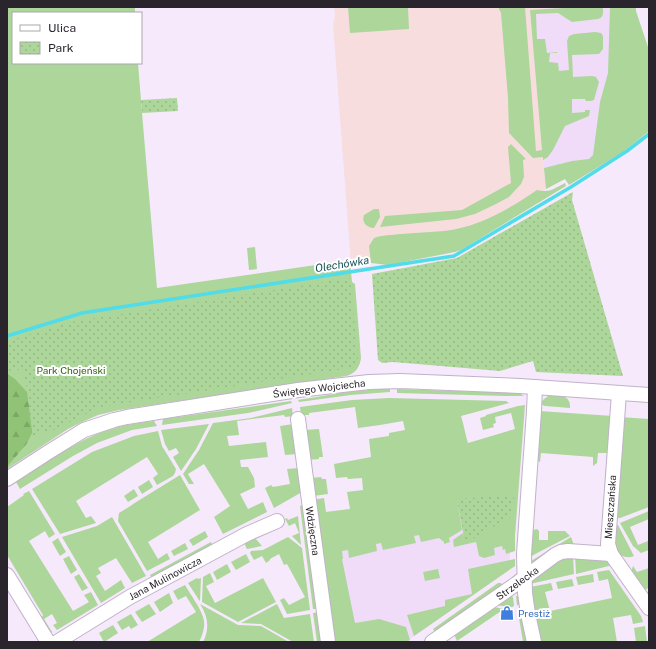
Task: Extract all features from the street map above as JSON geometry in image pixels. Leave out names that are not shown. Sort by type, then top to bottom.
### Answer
[{"type":"street","name":"Świętego Wojciecha","points":[[7,478],[84,430],[114,420],[298,390],[369,382],[400,381],[535,387],[649,395]]},
{"type":"street","points":[[534,642],[525,593],[524,554],[535,387]]},
{"type":"street","name":"Mieszczańska","points":[[619,392],[608,544],[611,554],[649,608]]},
{"type":"street","name":"Wdzięczna","points":[[298,419],[328,642]]},
{"type":"street","name":"Jana Mulinowicza","points":[[57,642],[130,597],[247,534],[277,521]]},
{"type":"street","name":"Strzelecka","points":[[432,642],[561,552],[568,551],[611,554]]},
{"type":"street","points":[[7,575],[48,642]]},
{"type":"shaded area","points":[[334,7],[581,7],[530,11],[546,189],[452,249],[351,265],[333,24],[335,16]]},
{"type":"shaded area","points":[[610,7],[621,146],[546,189],[530,10]]},
{"type":"shaded area","points":[[490,436],[518,438],[509,570],[406,642],[342,642],[325,512],[424,499]]},
{"type":"green space","points":[[7,7],[135,7],[135,12],[12,12],[12,64],[138,64],[157,288],[350,260],[352,282],[355,284],[361,358],[360,364],[354,372],[346,376],[119,410],[98,415],[68,429],[7,469],[7,467],[26,445],[14,378],[7,373]]},
{"type":"green space","points":[[348,7],[408,7],[409,29],[350,33]]},
{"type":"green space","points":[[498,7],[525,7],[536,151],[542,150],[530,10],[603,7],[603,14],[598,19],[572,22],[558,13],[536,14],[537,39],[545,39],[547,53],[557,52],[550,53],[549,62],[558,63],[559,71],[569,70],[567,41],[569,36],[574,34],[595,32],[601,33],[603,36],[603,49],[599,54],[572,55],[573,77],[592,76],[596,77],[599,82],[594,100],[586,101],[585,99],[572,99],[572,113],[590,110],[589,116],[565,126],[553,150],[548,157],[543,160],[543,157],[533,158],[509,133],[508,98],[501,13]]},
{"type":"green space","points":[[610,7],[636,7],[649,50],[649,131],[623,152],[569,185],[565,179],[546,189],[544,168],[572,161],[589,159],[593,155],[600,102],[608,73]]},
{"type":"green space","points":[[177,98],[178,111],[142,113],[141,100]]},
{"type":"green space","points":[[511,144],[526,159],[523,160],[524,177],[521,184],[509,197],[475,214],[456,219],[380,227],[385,216],[462,210],[511,183],[508,147]]},
{"type":"green space","points":[[565,183],[566,186],[461,250],[388,265],[371,263],[369,246],[374,238],[387,235],[444,231],[469,226],[516,204],[537,190],[548,191]]},
{"type":"green space","points":[[573,192],[572,200],[623,376],[536,372],[533,361],[500,371],[393,362],[382,363],[378,360],[372,274],[457,258]]},
{"type":"green space","points":[[374,209],[379,209],[380,217],[374,228],[365,224],[363,218],[364,215]]},
{"type":"green space","points":[[255,247],[257,269],[249,270],[247,248]]},
{"type":"green space","name":"Park Chojeński","points":[[350,278],[358,358],[357,367],[100,407],[46,434],[43,430],[33,438],[24,369],[7,371],[7,341],[76,321]]},
{"type":"green space","points":[[7,373],[27,392],[36,409],[34,429],[26,445],[7,467]]},
{"type":"green space","points":[[390,389],[390,392],[351,395],[299,402],[298,400],[347,392]]},
{"type":"green space","points":[[397,389],[519,393],[524,396],[397,393]]},
{"type":"green space","points":[[548,396],[563,396],[570,403],[570,408],[545,406],[540,404]]},
{"type":"green space","points":[[389,398],[506,401],[509,403],[461,416],[468,443],[515,429],[511,413],[495,417],[496,423],[493,424],[494,427],[483,430],[480,418],[486,415],[525,405],[515,551],[506,554],[505,549],[503,550],[502,546],[494,548],[495,555],[484,558],[479,556],[476,542],[454,547],[453,540],[463,533],[465,541],[457,499],[462,530],[449,538],[450,542],[444,544],[444,542],[439,538],[421,542],[419,535],[414,536],[416,543],[383,550],[381,543],[376,544],[377,551],[349,558],[348,550],[342,551],[342,559],[355,623],[379,619],[406,627],[410,640],[406,642],[331,642],[312,500],[324,498],[326,512],[350,509],[347,492],[363,490],[362,478],[336,478],[334,464],[371,457],[369,439],[389,436],[389,433],[405,430],[403,421],[358,428],[355,407],[301,415],[300,407],[352,400]]},
{"type":"green space","points":[[291,401],[292,403],[248,413],[162,425],[163,419]]},
{"type":"green space","points":[[292,408],[293,416],[285,417],[284,415],[237,421],[239,435],[227,436],[229,446],[266,442],[268,457],[240,460],[241,467],[248,467],[254,478],[255,487],[240,494],[248,509],[263,502],[267,512],[223,534],[214,517],[230,506],[204,464],[188,474],[194,484],[189,484],[183,474],[199,450],[213,423],[251,418]]},
{"type":"green space","points":[[539,411],[613,416],[606,522],[602,523],[607,453],[598,453],[597,463],[593,466],[593,457],[541,453],[540,462],[538,461],[536,458]]},
{"type":"green space","points":[[620,417],[649,419],[649,507],[620,518],[616,518]]},
{"type":"green space","points":[[154,421],[157,426],[132,430],[97,443],[20,489],[16,482],[66,450],[97,434],[126,425]]},
{"type":"green space","points":[[209,424],[196,449],[181,471],[173,457],[179,453],[176,448],[169,451],[165,444],[161,430]]},
{"type":"green space","points":[[293,424],[297,454],[285,455],[280,426]]},
{"type":"green space","points":[[319,429],[323,457],[308,460],[304,430]]},
{"type":"green space","points":[[158,431],[162,446],[176,469],[173,476],[157,485],[153,478],[158,474],[147,457],[76,501],[86,518],[91,516],[96,523],[60,534],[32,489],[92,452],[134,436]]},
{"type":"green space","points":[[299,468],[302,492],[274,508],[265,488],[271,485],[273,487],[290,484],[287,469]]},
{"type":"green space","points":[[180,475],[200,510],[148,542],[158,559],[167,553],[170,559],[147,571],[118,521],[119,513]]},
{"type":"green space","points":[[321,477],[322,479],[326,479],[328,494],[313,496],[311,478]]},
{"type":"green space","points":[[149,480],[153,487],[142,494],[138,487]]},
{"type":"green space","points":[[134,489],[138,496],[128,502],[124,496]]},
{"type":"green space","points":[[29,491],[55,534],[49,538],[45,531],[29,541],[73,611],[89,602],[84,595],[91,592],[98,605],[57,630],[53,625],[57,623],[52,614],[44,619],[52,632],[48,635],[40,621],[43,615],[7,555],[7,507]]},
{"type":"green space","points":[[514,495],[512,516],[465,543],[457,499]]},
{"type":"green space","points":[[305,504],[320,609],[313,609],[300,506]]},
{"type":"green space","points":[[649,511],[649,519],[630,527],[638,545],[648,541],[649,550],[641,553],[633,546],[620,523]]},
{"type":"green space","points":[[298,516],[301,545],[292,536],[299,533],[295,523],[289,526],[285,519],[287,518],[288,520]]},
{"type":"green space","points":[[112,517],[146,576],[132,583],[116,558],[98,568],[101,573],[96,576],[105,591],[121,580],[125,588],[101,603],[62,537],[97,526]]},
{"type":"green space","points":[[618,525],[634,556],[624,557],[615,552],[612,526]]},
{"type":"green space","points":[[537,529],[539,531],[539,540],[548,540],[548,531],[565,531],[570,536],[530,557],[530,536],[533,530]]},
{"type":"green space","points":[[205,531],[208,537],[193,546],[189,540]]},
{"type":"green space","points":[[604,533],[603,549],[533,563],[531,561],[571,537],[574,545],[600,546],[602,534]]},
{"type":"green space","points":[[288,537],[302,548],[310,610],[287,614],[280,600],[284,598],[289,605],[305,597],[287,564],[284,565],[279,554],[266,563],[262,556],[254,560],[250,553],[251,551],[263,550]]},
{"type":"green space","points":[[58,538],[66,552],[60,556],[52,542]]},
{"type":"green space","points":[[255,538],[262,546],[247,549],[243,541]]},
{"type":"green space","points":[[211,542],[213,546],[152,579],[150,575]]},
{"type":"green space","points":[[185,543],[188,549],[174,556],[171,551]]},
{"type":"green space","points":[[246,554],[250,562],[236,570],[231,562]]},
{"type":"green space","points":[[575,555],[608,558],[613,565],[576,574]]},
{"type":"green space","points":[[69,556],[77,570],[71,574],[63,559]]},
{"type":"green space","points":[[573,556],[574,574],[530,584],[530,581],[556,558]]},
{"type":"green space","points":[[515,559],[515,566],[414,636],[407,615],[445,606],[445,600],[472,594],[468,569]]},
{"type":"green space","points":[[227,564],[231,572],[217,580],[213,572]]},
{"type":"green space","points":[[633,566],[637,572],[649,568],[649,588],[641,591],[631,572]]},
{"type":"green space","points":[[438,569],[440,578],[425,581],[423,572]]},
{"type":"green space","points":[[609,570],[641,616],[643,622],[633,624],[631,615],[613,618],[617,642],[539,642],[530,587],[551,583],[553,590],[545,592],[550,611],[612,598],[608,579],[599,581],[597,572]]},
{"type":"green space","points":[[210,573],[214,582],[206,586],[215,603],[263,578],[276,602],[238,622],[202,602],[203,577]]},
{"type":"green space","points":[[79,574],[88,588],[82,591],[74,577]]},
{"type":"green space","points":[[593,574],[594,582],[578,585],[576,577]]},
{"type":"green space","points":[[197,578],[201,578],[200,601],[188,583]]},
{"type":"green space","points":[[572,579],[574,586],[558,589],[556,582]]},
{"type":"green space","points":[[498,583],[501,583],[504,587],[437,635],[433,629]]},
{"type":"green space","points":[[185,585],[203,617],[204,629],[199,642],[147,642],[196,612],[186,596],[178,600],[173,591]]},
{"type":"green space","points":[[169,593],[173,603],[160,612],[154,602]]},
{"type":"green space","points":[[509,595],[513,597],[514,606],[494,605]]},
{"type":"green space","points":[[516,596],[520,599],[528,642],[523,642],[518,612],[519,605],[517,605]]},
{"type":"green space","points":[[149,604],[156,614],[142,622],[135,612]]},
{"type":"green space","points":[[200,604],[238,625],[261,626],[289,642],[203,642],[207,632],[207,623],[205,613]]},
{"type":"green space","points":[[277,604],[284,618],[310,614],[314,642],[293,642],[261,624],[241,623]]},
{"type":"green space","points":[[489,606],[504,609],[457,641],[453,632]]},
{"type":"green space","points":[[320,612],[324,642],[317,642],[313,613]]},
{"type":"green space","points":[[131,614],[138,625],[131,629],[129,626],[122,630],[117,622]]},
{"type":"green space","points":[[113,625],[118,633],[104,642],[99,633]]},
{"type":"green space","points":[[645,626],[647,642],[636,642],[634,628]]},
{"type":"waterway","name":"Olechówka","points":[[7,336],[82,313],[454,256],[571,187],[627,151],[649,134]]},
{"type":"place","name":"Prestiż","points":[[507,613]]}]
